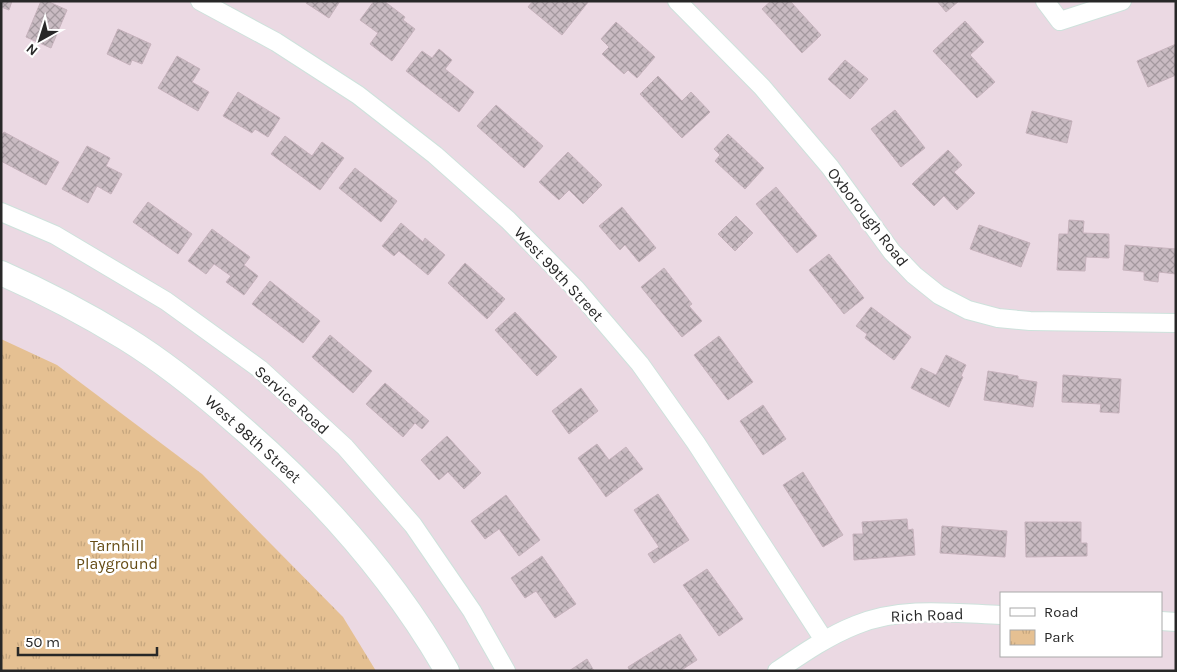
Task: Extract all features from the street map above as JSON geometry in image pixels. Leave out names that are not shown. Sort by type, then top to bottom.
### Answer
[{"type":"street","name":"West 99th Street","points":[[200,1],[276,42],[358,95],[436,155],[508,220],[576,289],[640,364],[696,443],[824,640]]},
{"type":"street","name":"Oxborough Road","points":[[677,1],[762,87],[830,167],[892,252],[914,275],[938,295],[968,310],[998,318],[1030,321],[1176,323]]},
{"type":"street","points":[[1044,1],[1060,21],[1122,1]]},
{"type":"street","name":"Service Road","points":[[1,212],[55,235],[166,301],[260,369],[345,448],[413,525],[472,611],[506,671]]},
{"type":"street","name":"West 98th Street","points":[[1,273],[49,295],[126,339],[197,389],[263,445],[325,506],[381,573],[431,643],[447,671]]},
{"type":"street","name":"Rich Road","points":[[776,671],[824,640],[857,624],[893,614],[929,612],[1000,615]]},
{"type":"street","points":[[1162,621],[1176,622]]},
{"type":"green space","name":"Tarnhill Playground","points":[[1,339],[57,365],[202,474],[343,617],[376,671],[1,671]]},
{"type":"building","points":[[1,1],[12,1],[9,10],[1,7]]},
{"type":"building","points":[[41,1],[47,1],[67,10],[51,48],[26,37]]},
{"type":"building","points":[[307,1],[340,1],[329,18],[306,3]]},
{"type":"building","points":[[374,1],[384,1],[405,17],[403,20],[415,29],[392,61],[370,44],[378,33],[360,20]]},
{"type":"building","points":[[533,1],[589,1],[562,35],[528,7]]},
{"type":"building","points":[[771,1],[790,1],[821,35],[802,53],[762,9]]},
{"type":"building","points":[[937,1],[959,1],[946,12]]},
{"type":"building","points":[[965,21],[984,42],[970,55],[995,82],[977,98],[933,51]]},
{"type":"building","points":[[616,22],[655,57],[637,78],[628,70],[624,74],[602,54],[609,47],[601,39]]},
{"type":"building","points":[[118,29],[151,44],[142,64],[132,60],[130,65],[107,54]]},
{"type":"building","points":[[1176,44],[1176,75],[1148,87],[1137,61]]},
{"type":"building","points":[[439,49],[452,60],[445,69],[474,92],[459,112],[406,71],[422,51],[432,58]]},
{"type":"building","points":[[177,56],[200,69],[192,82],[209,92],[198,111],[158,88]]},
{"type":"building","points":[[845,60],[868,79],[850,99],[828,79]]},
{"type":"building","points":[[658,76],[682,101],[691,92],[710,112],[682,138],[640,94]]},
{"type":"building","points":[[238,92],[280,118],[268,137],[255,129],[252,133],[223,116]]},
{"type":"building","points":[[496,105],[543,146],[524,168],[477,126]]},
{"type":"building","points":[[895,110],[925,148],[901,167],[871,129]]},
{"type":"building","points":[[1032,111],[1072,121],[1067,143],[1026,133]]},
{"type":"building","points":[[4,132],[59,162],[46,185],[1,161],[1,136]]},
{"type":"building","points":[[728,134],[764,168],[745,189],[715,161],[720,155],[714,149]]},
{"type":"building","points":[[285,136],[312,156],[322,142],[344,158],[320,190],[271,154]]},
{"type":"building","points":[[87,146],[110,158],[106,166],[122,174],[111,194],[97,186],[88,203],[62,189]]},
{"type":"building","points":[[948,150],[962,165],[954,172],[975,193],[957,210],[944,196],[934,206],[912,184]]},
{"type":"building","points":[[568,152],[602,185],[583,204],[569,190],[559,200],[539,182]]},
{"type":"building","points":[[355,168],[397,201],[381,222],[339,188]]},
{"type":"building","points":[[776,187],[817,236],[797,253],[756,204]]},
{"type":"building","points":[[148,202],[192,234],[178,254],[133,222]]},
{"type":"building","points":[[622,207],[656,248],[639,262],[625,245],[620,250],[599,226]]},
{"type":"building","points":[[736,216],[753,233],[735,251],[718,234]]},
{"type":"building","points":[[1069,220],[1084,221],[1083,233],[1109,234],[1109,258],[1086,257],[1085,271],[1057,270],[1059,234],[1068,234]]},
{"type":"building","points":[[401,223],[423,242],[425,238],[445,255],[428,275],[399,251],[394,256],[382,246]]},
{"type":"building","points":[[979,225],[1030,243],[1021,267],[970,249]]},
{"type":"building","points":[[212,229],[250,257],[244,265],[258,276],[244,295],[226,282],[231,276],[214,264],[206,274],[188,261]]},
{"type":"building","points":[[1125,245],[1176,249],[1176,274],[1159,272],[1158,282],[1144,280],[1144,272],[1123,270]]},
{"type":"building","points":[[829,254],[864,298],[844,314],[809,270]]},
{"type":"building","points":[[465,263],[505,299],[487,319],[448,283]]},
{"type":"building","points":[[664,268],[692,304],[689,306],[702,321],[682,337],[641,287]]},
{"type":"building","points":[[270,281],[320,321],[303,343],[252,304]]},
{"type":"building","points":[[871,307],[911,337],[894,360],[865,338],[867,334],[856,326]]},
{"type":"building","points":[[515,312],[557,357],[537,376],[495,330]]},
{"type":"building","points":[[330,335],[372,371],[353,393],[312,357]]},
{"type":"building","points":[[719,336],[753,382],[728,400],[694,355]]},
{"type":"building","points":[[946,355],[966,365],[961,376],[963,377],[949,407],[911,388],[921,368],[936,375]]},
{"type":"building","points":[[988,371],[1018,376],[1018,379],[1037,382],[1033,407],[984,400]]},
{"type":"building","points":[[1063,375],[1121,379],[1119,413],[1100,412],[1101,404],[1062,402]]},
{"type":"building","points":[[385,383],[429,421],[422,429],[415,423],[403,437],[366,404]]},
{"type":"building","points":[[581,388],[598,411],[569,434],[552,411]]},
{"type":"building","points":[[763,405],[786,439],[763,455],[740,421]]},
{"type":"building","points":[[447,436],[481,473],[464,489],[448,472],[439,480],[421,460]]},
{"type":"building","points":[[597,444],[609,460],[626,447],[643,469],[606,497],[578,458]]},
{"type":"building","points":[[803,472],[843,535],[823,547],[783,485]]},
{"type":"building","points":[[658,494],[689,540],[654,563],[648,554],[659,547],[634,510]]},
{"type":"building","points":[[506,495],[540,540],[519,556],[499,529],[485,539],[471,521]]},
{"type":"building","points":[[907,519],[908,530],[913,529],[915,555],[854,560],[853,534],[863,534],[862,522]]},
{"type":"building","points":[[1025,522],[1081,522],[1081,543],[1087,543],[1087,556],[1026,557]]},
{"type":"building","points":[[942,526],[1007,531],[1005,557],[940,553]]},
{"type":"building","points":[[542,556],[576,604],[555,618],[536,591],[525,598],[511,578]]},
{"type":"building","points":[[707,569],[743,619],[719,636],[683,585]]},
{"type":"building","points":[[680,634],[697,660],[680,671],[630,671],[628,667]]},
{"type":"building","points":[[587,659],[594,671],[569,671]]}]
